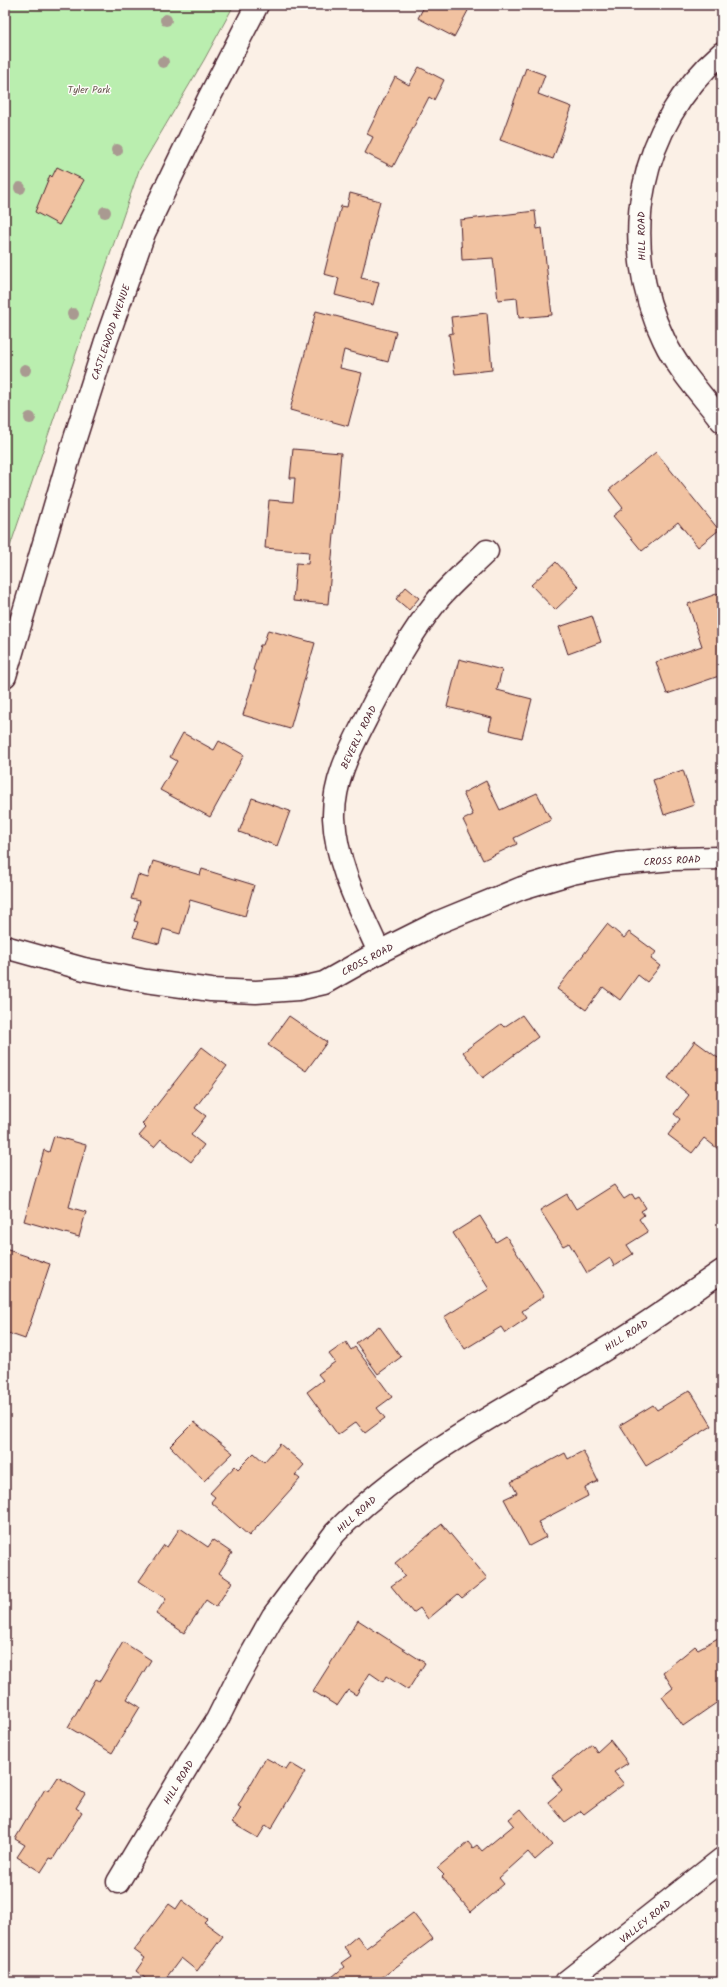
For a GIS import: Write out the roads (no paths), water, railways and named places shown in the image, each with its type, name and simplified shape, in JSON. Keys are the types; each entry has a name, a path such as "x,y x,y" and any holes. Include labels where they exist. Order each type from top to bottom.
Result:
{"street":[{"name":"CASTLEWOOD AVENUE","path":"5,676 73,444 105,344 144,233 210,96 257,5"},
{"name":"HILL ROAD","path":"722,53 705,67 684,94 662,129 644,179 640,211 639,245 641,269 650,308 664,340 682,370 722,421"},
{"name":"BEVERLY ROAD","path":"379,952 348,880 340,855 334,818 337,784 345,759 404,646 437,601 487,551"},
{"name":"CROSS ROAD","path":"5,947 84,969 146,981 212,990 256,992 298,989 324,983 379,952 439,922 522,888 572,873 618,864 722,858"},
{"name":"HILL ROAD","path":"118,1882 191,1760 217,1720 236,1682 273,1616 335,1533 403,1474 464,1433 617,1342 722,1271"},
{"name":"VALLEY ROAD","path":"566,1982 722,1859"}],"park label":[{"name":"Tyler Park","path":"89,89"}]}
